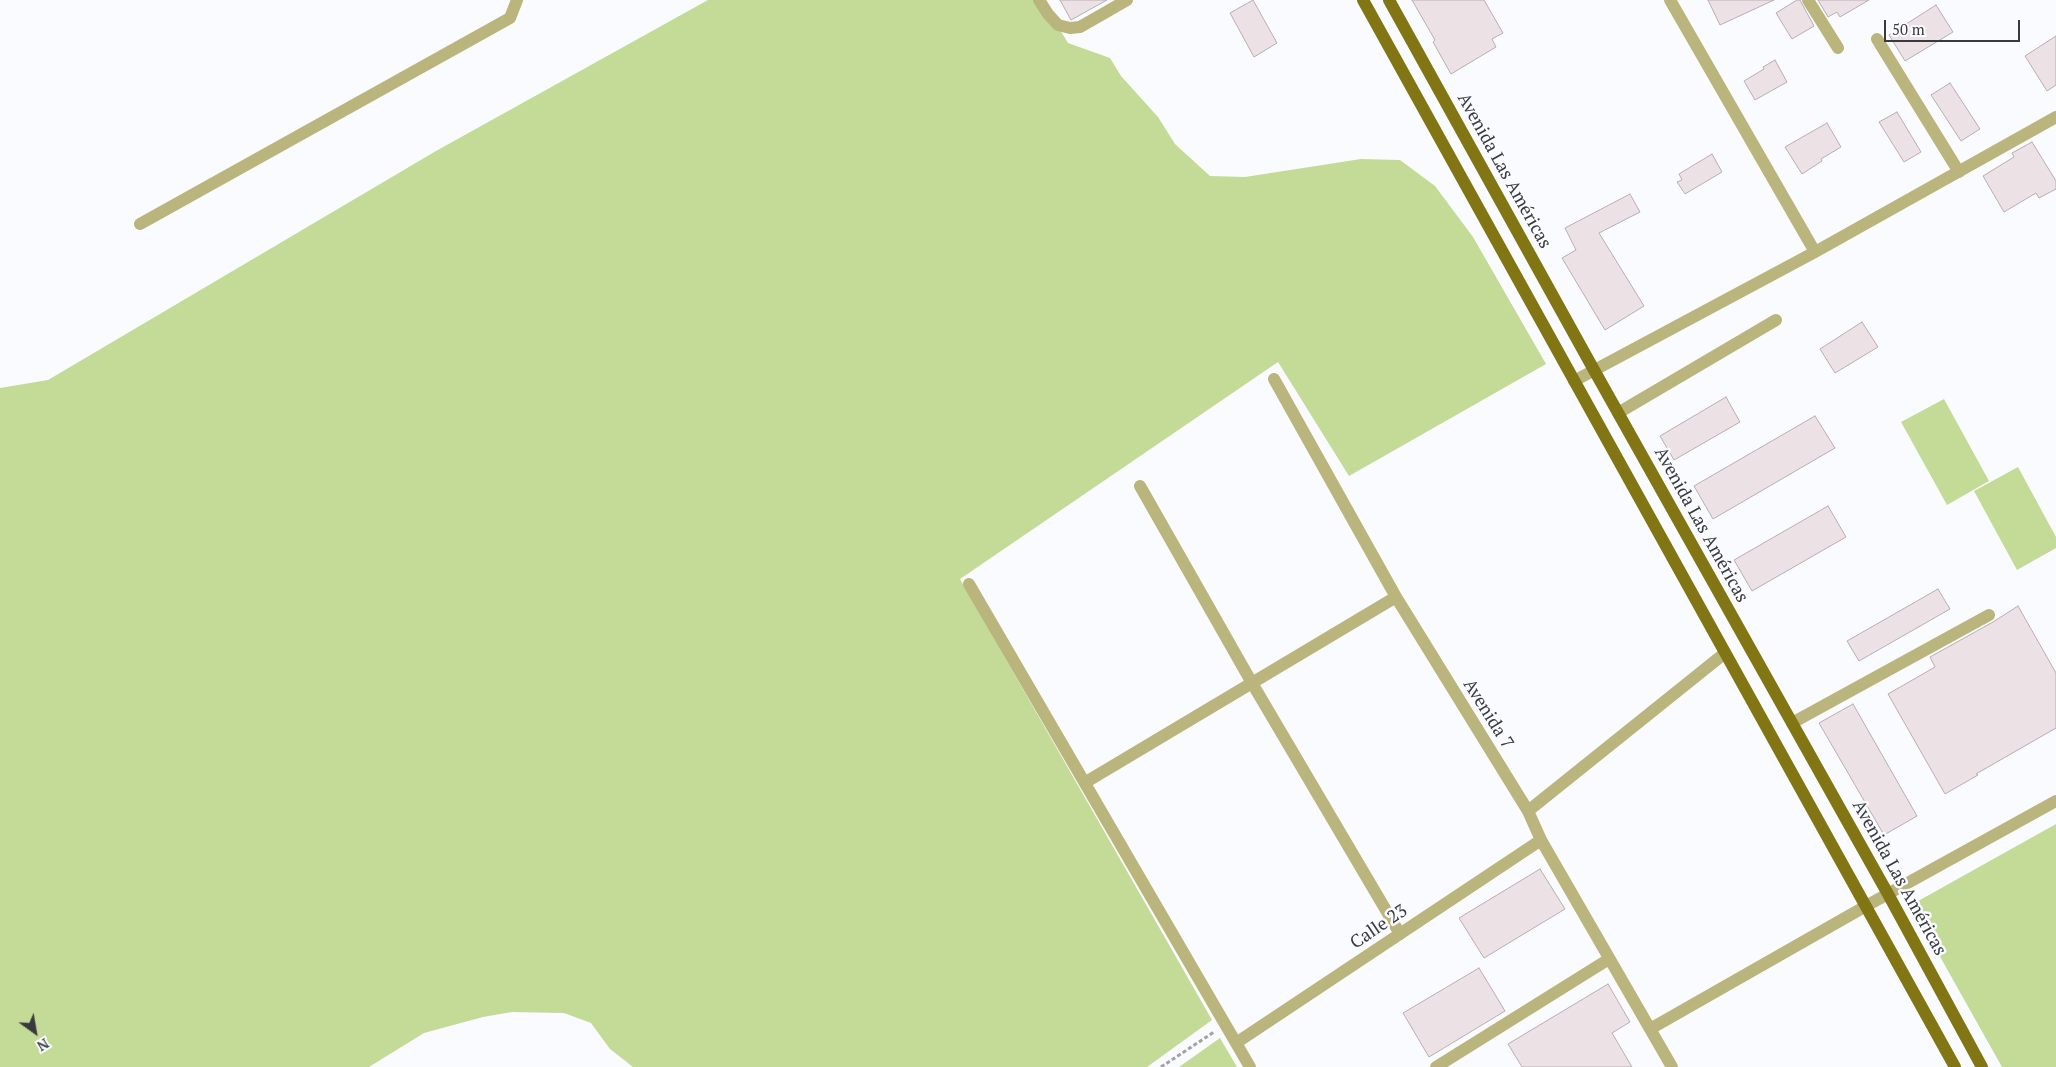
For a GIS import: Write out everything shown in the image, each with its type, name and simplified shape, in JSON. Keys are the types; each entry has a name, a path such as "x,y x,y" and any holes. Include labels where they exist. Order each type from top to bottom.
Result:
{"main road":[{"path":"1362,0 1955,1067"},
{"name":"Avenida Las Américas","path":"1389,0 1888,894 1982,1067"}],"street":[{"path":"140,224 510,18 517,0"},
{"path":"1039,0 1058,25 1070,28 1080,27 1127,0"},
{"path":"1670,0 1815,252"},
{"path":"1808,0 1838,48"},
{"path":"1877,39 1959,172"},
{"path":"1574,381 1815,252 2056,117"},
{"path":"1618,412 1776,320"},
{"name":"Avenida 7","path":"1274,380 1396,597 1528,811 1541,840 1672,1067"},
{"path":"1140,486 1252,683 1400,934"},
{"path":"970,584 1250,1067"},
{"path":"1086,782 1396,597"},
{"path":"1792,724 1989,615"},
{"path":"1528,811 1725,653"},
{"path":"1650,1029 2056,801"},
{"name":"Calle 23","path":"1236,1043 1541,840"},
{"path":"1436,1067 1609,959"}],"path":[{"path":"1160,1067 1225,1024"}],"green space":[{"path":"708,0 1042,0 1068,43 1110,58 1121,76 1158,117 1175,144 1210,176 1245,177 1361,159 1400,160 1435,186 1473,237 1546,364 1349,476 1278,362 960,579 1212,1020 1147,1067 633,1067 610,1049 591,1023 564,1013 512,1012 483,1017 424,1033 369,1067 0,1067 0,388 48,380 436,151"},
{"path":"1944,399 1989,481 1947,505 1901,422"},
{"path":"2018,467 2056,537 2056,548 2017,570 1974,491"},
{"path":"2056,824 2056,1067 2002,1067 1911,905"},
{"path":"1220,1038 1237,1067 1179,1067"}],"building":[{"path":"1060,0 1107,0 1071,20"},
{"path":"1253,0 1277,43 1254,57 1230,13"},
{"path":"1412,0 1484,0 1503,33 1492,39 1496,47 1451,74 1433,42 1435,40"},
{"path":"1708,0 1774,0 1720,25"},
{"path":"1800,0 1814,26 1792,39 1776,13"},
{"path":"1818,0 1869,0 1840,17 1837,12 1828,17"},
{"path":"1936,5 1953,32 1905,61 1889,35"},
{"path":"2056,36 2056,85 2047,91 2025,56"},
{"path":"1775,60 1787,82 1755,100 1744,81"},
{"path":"1950,83 1980,129 1961,141 1931,95"},
{"path":"1897,112 1921,152 1904,162 1879,122"},
{"path":"1827,123 1841,147 1821,159 1822,161 1802,174 1785,147"},
{"path":"2032,142 2056,181 2056,189 2039,198 2036,193 2004,212 1983,176 2014,157 2012,153"},
{"path":"1712,154 1722,172 1685,194 1677,182 1682,180 1679,174"},
{"path":"1630,194 1640,212 1599,233 1644,306 1605,330 1562,258 1576,250 1565,228"},
{"path":"1862,322 1878,347 1835,373 1820,349"},
{"path":"1726,397 1740,422 1674,460 1660,436"},
{"path":"1815,416 1835,448 1713,519 1694,486"},
{"path":"1828,506 1846,537 1752,591 1734,560"},
{"path":"1938,589 1950,609 1859,661 1847,641"},
{"path":"2018,606 2056,673 2056,728 1945,794 1888,694 1935,667 1930,657"},
{"path":"1853,704 1917,816 1884,835 1819,723"},
{"path":"1540,869 1565,909 1484,958 1459,918"},
{"path":"1479,968 1505,1011 1429,1057 1403,1013"},
{"path":"1608,984 1630,1022 1612,1033 1632,1067 1522,1067 1508,1044"}]}
